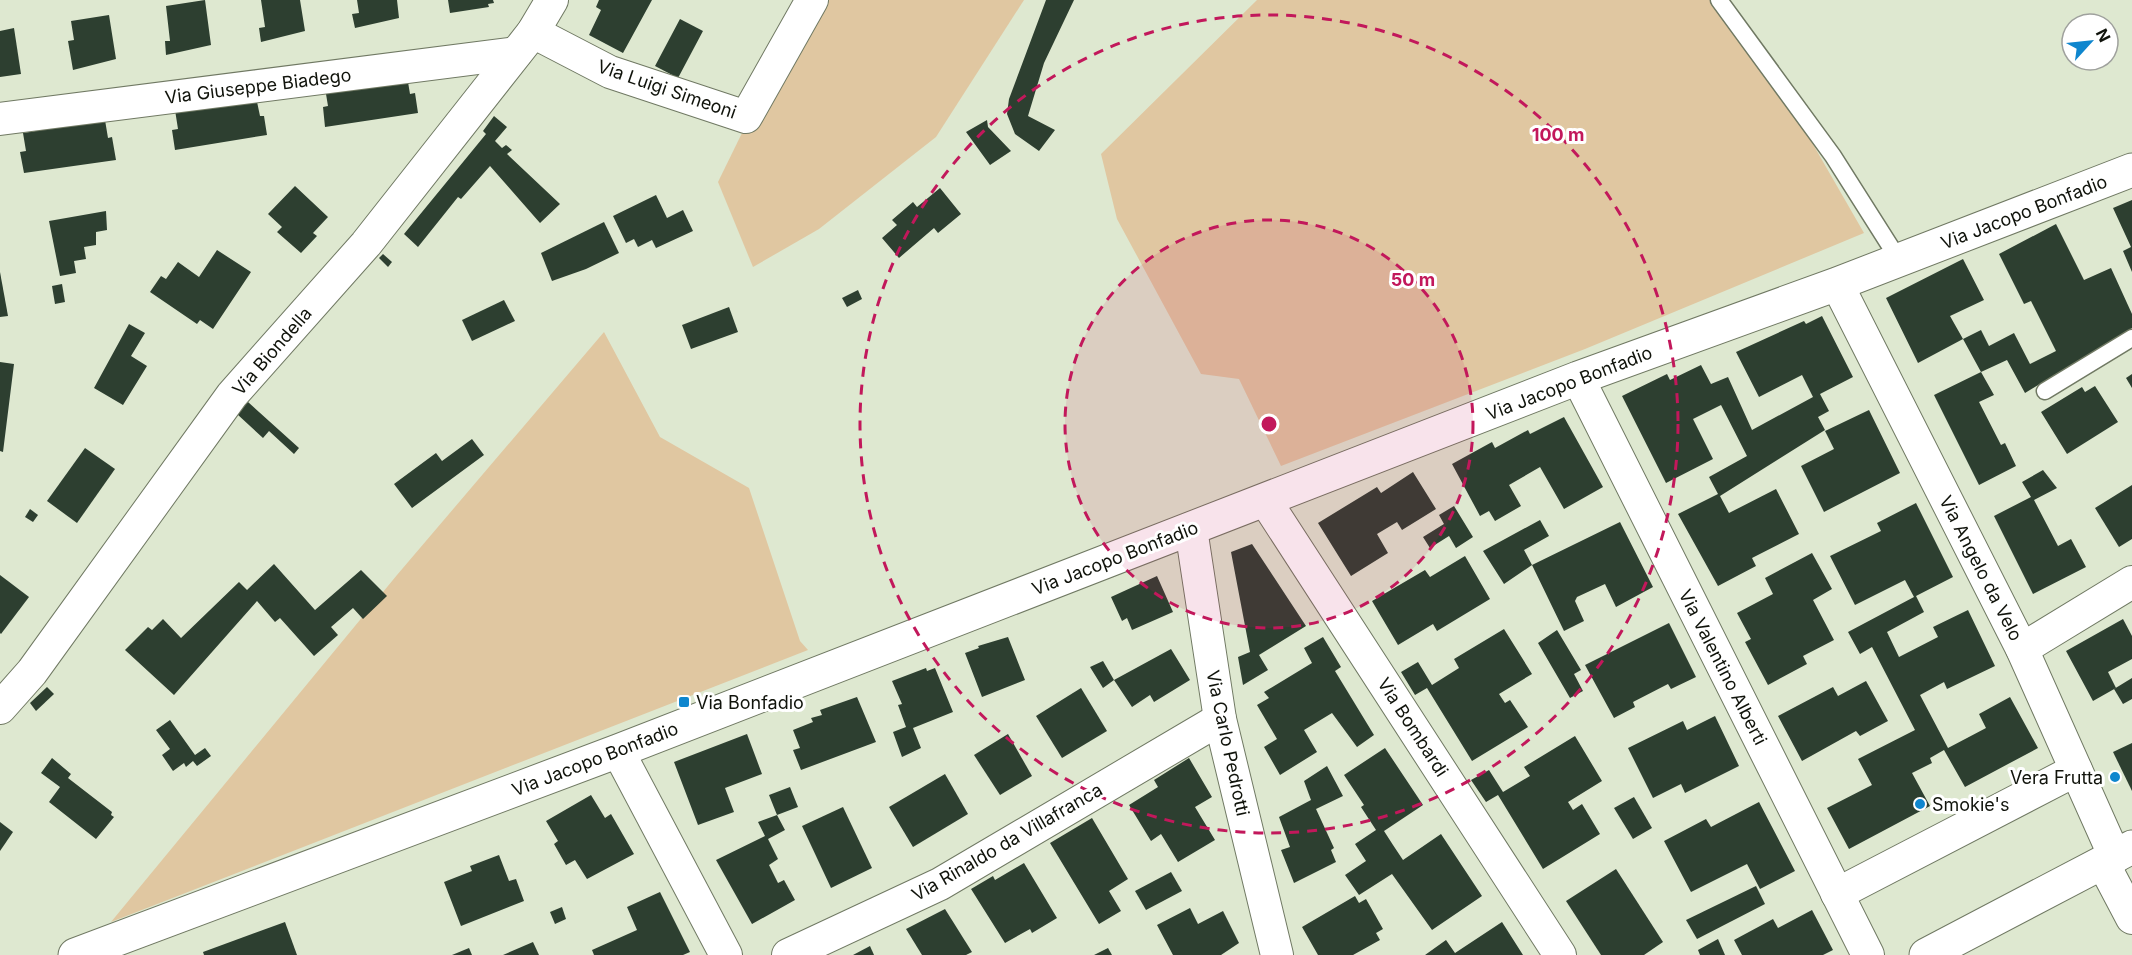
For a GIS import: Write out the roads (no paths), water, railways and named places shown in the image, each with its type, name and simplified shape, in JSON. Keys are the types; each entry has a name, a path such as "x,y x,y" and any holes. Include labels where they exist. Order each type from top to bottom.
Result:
{"street":[{"name":"Via Biondella","path":"0,708 32,672 232,395 366,244 524,43 552,0"},
{"name":"Via Luigi Simeoni","path":"524,43 746,117 812,0"},
{"name":"Via Giuseppe Biadego","path":"0,119 524,43"},
{"name":"Via Jacopo Bonfadio","path":"94,952 1578,378 1836,284 2132,170"},
{"name":"Via Angelo da Velo","path":"1836,284 2022,649 2117,856 2132,918"},
{"name":"Via Valentino Alberti","path":"1578,378 1868,955"},
{"name":"Via Bombardi","path":"1265,500 1560,955"},
{"name":"Via Carlo Pedrotti","path":"1191,529 1220,719 1277,955"},
{"path":"2022,649 2132,582"},
{"name":"Via Rinaldo da Villafranca","path":"788,955 940,884 1220,719"},
{"path":"618,751 726,955"},
{"path":"1837,894 2076,770"},
{"path":"1926,955 2117,856"}],"lane":[{"path":"1719,0 1833,156 1899,260"},
{"path":"2045,391 2132,338"}],"place":[{"name":"Via Bonfadio","path":"684,702"},
{"name":"Vera Frutta","path":"2115,777"},
{"name":"Smokie's","path":"1920,804"}]}
